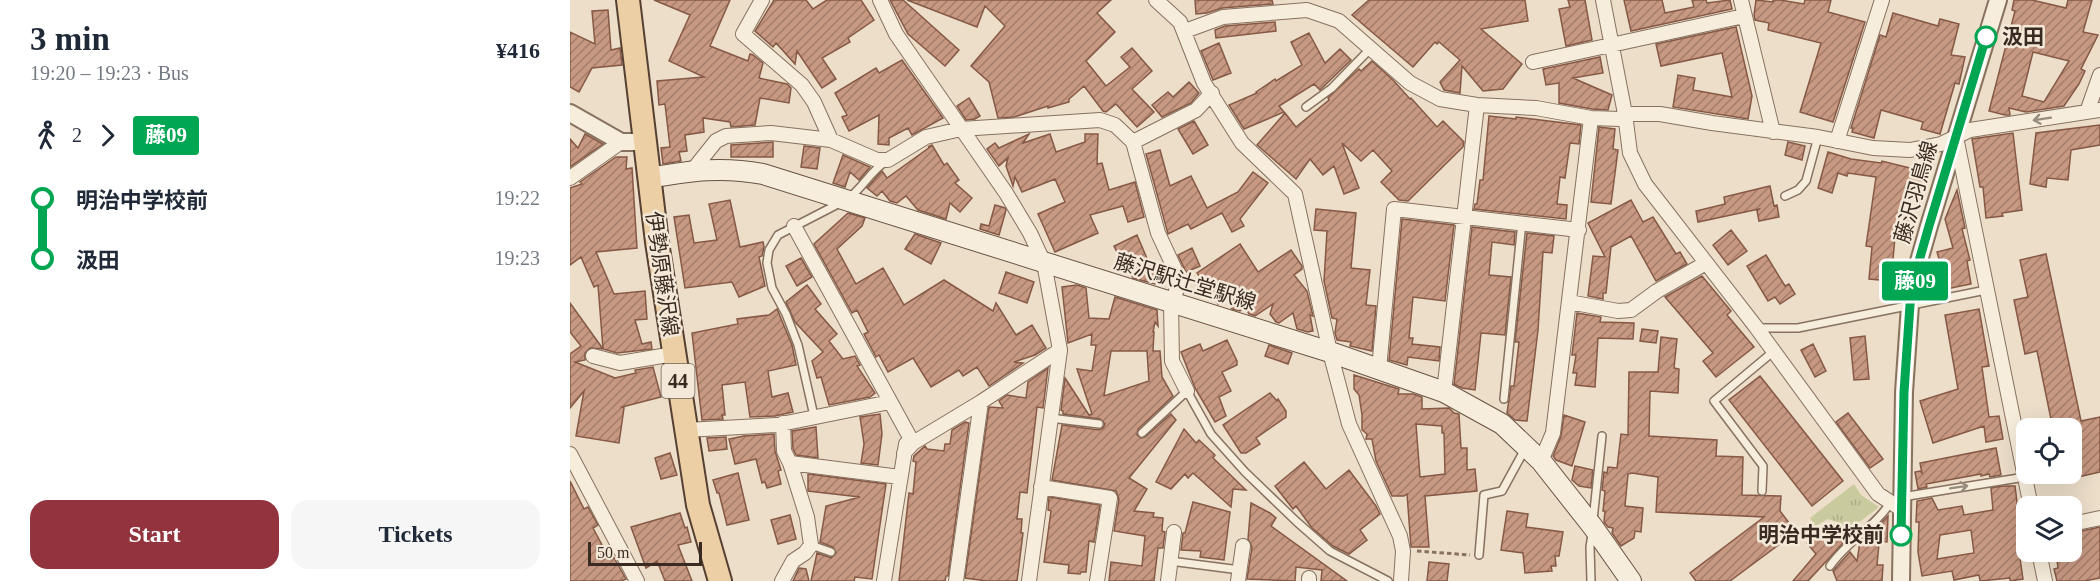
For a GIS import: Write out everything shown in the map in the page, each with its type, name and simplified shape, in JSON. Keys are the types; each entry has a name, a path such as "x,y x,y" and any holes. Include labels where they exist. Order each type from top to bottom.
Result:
{"main road":[{"name":"伊勢原藤沢線","path":"628,0 649,178 686,430 698,505 720,581"},
{"name":"藤沢駅辻堂駅線","path":"649,178 723,169 750,172 847,200 1330,352 1444,392 1502,424 1541,461 1593,527 1631,581"}],"street":[{"path":"762,0 743,34 802,85 814,102 831,140"},
{"path":"880,0 896,34 1006,193 1030,233 1044,263 1060,350 1029,581"},
{"path":"1156,0 1180,22 1204,83 1242,143 1295,194 1330,352 1349,424 1400,536 1403,551 1401,581"},
{"path":"1603,0 1625,114 1630,153 1645,184 1756,327 1878,494 1898,502"},
{"path":"1740,0 1773,132"},
{"path":"1837,141 1882,0"},
{"name":"藤沢羽鳥線","path":"1901,581 1898,502 1910,305 1917,268 1998,0"},
{"path":"1185,31 1224,17 1307,10 1339,21 1410,83 1440,99 1477,105 1536,108 1591,118 1620,119 1625,114 1660,114 1873,148 1910,150 1941,144 1970,130 2094,111 2100,75"},
{"path":"1533,62 1744,16"},
{"path":"1132,142 1196,110 1212,93"},
{"path":"1444,392 1477,105"},
{"path":"570,113 621,142 645,142"},
{"path":"1541,461 1553,433 1591,118"},
{"path":"692,171 716,141 726,136 771,134 831,140 877,160 888,160 926,137 961,129 1100,120 1115,125 1132,142 1158,233 1178,276 1178,287 1171,303 1172,361 1187,391"},
{"path":"1956,137 2016,434"},
{"path":"570,178 621,142"},
{"path":"1379,369 1394,208 1579,230"},
{"path":"794,226 890,402 908,443 900,477 884,581"},
{"path":"1569,302 1618,311 1631,310 1657,291 1706,263"},
{"path":"908,443 981,402 1060,350"},
{"path":"593,356 620,363 674,354"},
{"path":"686,430 783,423 890,402"},
{"path":"956,581 981,402"},
{"path":"782,581 793,561 811,545 807,517 790,462 784,451 783,423"},
{"path":"570,454 574,469 637,581"},
{"path":"790,462 900,477"},
{"path":"1041,488 1110,498 1097,581"},
{"path":"2082,522 2100,518"},
{"path":"1168,581 1174,532"},
{"path":"1239,575 1243,546"},
{"path":"2041,562 2045,581"}],"lane":[{"path":"1306,106 1332,88 1371,48"},
{"path":"1785,196 1798,190 1806,181 1818,138"},
{"path":"814,416 798,345 768,274 767,262 773,241 778,235 794,226 847,200 859,190 880,165 888,160"},
{"path":"1504,399 1522,222"},
{"path":"1756,327 1798,328 1986,290"},
{"path":"1762,491 1763,466 1714,400 1774,351"},
{"path":"1142,433 1187,391 1211,434 1245,472 1297,522 1330,550 1388,581"},
{"path":"1050,418 1099,424"},
{"path":"1590,581 1590,547 1602,436"},
{"path":"1479,555 1484,495 1502,491 1526,447"},
{"path":"1830,566 1839,552 1898,502 2016,479"},
{"path":"811,545 831,552"},
{"path":"1170,561 1239,575"}],"path":[{"path":"1430,552 1479,555"}],"green space":[{"path":"1854,484 1861,495 1879,507 1845,533 1837,522 1828,519 1815,526 1810,518"}],"building":[{"path":"654,0 730,0 710,46 748,61 750,54 753,55 763,63 759,78 787,84 791,88 789,103 760,98 755,125 731,127 730,122 703,118 704,132 685,135 687,151 679,152 681,161 663,164 661,148 670,147 665,104 659,105 657,81 704,77 669,61 690,15"},
{"path":"774,0 806,0 813,9 827,0 861,0 874,20 848,38 850,42 822,58 836,79 822,88 797,51 795,64 776,43 773,47 755,31"},
{"path":"890,0 903,0 959,50 945,66 908,34"},
{"path":"907,0 1111,0 1097,13 1115,32 1086,61 1106,86 1130,67 1121,57 1132,48 1152,71 1132,89 1154,112 1137,127 1116,104 1106,112 1103,111 1084,86 1069,99 1069,102 1014,117 998,118 989,82 971,66 1005,26 985,6 977,27"},
{"path":"1195,0 1272,0 1273,4 1222,8 1196,14"},
{"path":"1369,0 1525,0 1528,21 1481,29 1522,64 1503,89 1483,91 1462,66 1460,93 1444,90 1440,82 1460,60 1439,42 1437,44 1435,42 1413,67 1352,15"},
{"path":"1568,0 1585,0 1592,40 1566,46 1559,9 1570,7"},
{"path":"1624,0 1662,0 1665,13 1694,7 1692,0 1706,0 1707,3 1730,0 1732,9 1631,31"},
{"path":"1756,0 1773,2 1773,0 1780,0 1804,4 1805,0 1831,0 1828,12 1865,22 1833,122 1800,112 1821,43 1768,30 1769,23 1755,20"},
{"path":"2014,0 2032,0 2066,8 2068,0 2092,0 2083,32 2098,35 2081,69 2085,71 2079,84 2064,106 2026,112 2009,108 2010,115 1989,111 2015,11 2012,10","holes":["2033,52 2069,61 2044,102 2022,96"]},
{"path":"608,10 611,50 620,48 622,65 592,68 579,92 570,87 570,32 595,44 592,11"},
{"path":"1893,13 1938,26 1940,19 1959,24 1951,55 1965,57 1959,84 1955,83 1940,134 1921,129 1923,122 1881,110 1874,138 1852,132 1853,128 1851,128 1880,35 1886,37"},
{"path":"1275,22 1276,31 1216,38 1215,30 1225,26"},
{"path":"1736,27 1752,96 1748,119 1673,107 1678,75 1695,78 1693,90 1732,97 1722,53 1661,66 1656,44"},
{"path":"1309,33 1325,63 1340,49 1351,60 1320,90 1314,84 1279,106 1284,112 1244,129 1229,105 1257,93 1275,79 1276,81 1302,65 1291,42"},
{"path":"1219,43 1231,73 1213,80 1201,51"},
{"path":"1600,57 1603,73 1573,78 1612,95 1608,110 1559,103 1559,83 1546,85 1543,69"},
{"path":"902,60 943,118 912,135 908,128 889,138 889,145 878,144 879,115 849,131 842,117 847,115 835,93 876,68 879,73"},
{"path":"1372,61 1411,98 1437,127 1443,121 1464,142 1463,147 1408,201 1399,200 1381,182 1392,171 1373,150 1361,161 1342,143 1359,188 1344,194 1334,166 1323,175 1310,159 1296,179 1257,145 1285,113 1296,127 1329,100 1328,98 1359,69 1361,71"},
{"path":"1189,82 1199,93 1191,103 1162,117 1152,105 1168,92 1173,97"},
{"path":"969,98 980,116 966,120 957,106"},
{"path":"1489,116 1581,125 1579,144 1570,143 1565,178 1560,177 1557,204 1567,205 1566,219 1474,209 1477,204 1480,180 1483,180"},
{"path":"1194,121 1208,145 1193,154 1178,129"},
{"path":"2100,125 2100,145 2071,150 2068,180 2047,178 2046,187 2030,184 2036,133"},
{"path":"1599,127 1615,129 1613,149 1618,150 1611,204 1591,202"},
{"path":"2013,133 2022,210 1986,218 1983,187 1980,187 1972,139"},
{"path":"585,134 603,144 570,167 570,139 578,148"},
{"path":"1029,134 1023,143 1050,134 1056,152 1085,142 1085,134 1098,134 1097,164 1102,163 1109,190 1135,182 1144,217 1128,222 1123,206 1090,215 1098,233 1055,252 1038,214 1065,202 1055,179 1022,192 1015,177 1013,186 1006,166 1008,158 999,166 987,149 995,143 999,148"},
{"path":"773,142 773,157 731,157 731,145"},
{"path":"1788,142 1805,146 1802,160 1785,155"},
{"path":"932,145 944,165 947,163 959,180 955,183 972,198 960,212 950,203 946,219 918,210 906,196 897,203 890,201 882,191 877,196 867,188 882,171 887,178"},
{"path":"804,146 820,148 817,169 801,167"},
{"path":"1160,150 1170,186 1191,176 1207,208 1238,192 1253,172 1268,183 1240,219 1244,226 1232,232 1222,213 1191,229 1188,224 1168,234 1146,154"},
{"path":"1828,152 1851,159 1881,163 1882,161 1914,169 1915,163 1928,166 1925,188 1906,184 1900,212 1912,214 1907,240 1895,237 1891,281 1869,279 1872,247 1866,246 1876,177 1848,173 1847,176 1838,173 1832,193 1818,188"},
{"path":"843,155 870,167 859,180 850,172 845,187 833,183"},
{"path":"616,157 627,157 626,169 632,168 637,248 596,252 614,294 645,291 647,319 635,320 642,344 651,342 652,349 617,353 603,349 598,285 594,287 581,257 570,265 570,188 582,184 580,182"},
{"path":"1770,186 1779,217 1759,221 1757,211 1759,209 1698,222 1696,211 1725,204 1724,197"},
{"path":"1957,190 1965,228 1962,229 1970,260 1967,261 1971,284 1936,291 1934,277 1944,275 1937,252 1953,248 1945,219"},
{"path":"730,200 740,247 763,242 762,256 759,257 765,286 739,297 732,282 685,288 674,217 689,215 694,243 717,240 709,204"},
{"path":"1631,200 1643,222 1653,217 1676,254 1680,252 1687,264 1656,281 1631,236 1611,247 1606,293 1603,293 1603,299 1588,296 1593,256 1605,257 1588,223"},
{"path":"995,205 1006,210 999,235 980,229 981,224 989,226"},
{"path":"1316,209 1356,213 1351,268 1370,270 1366,305 1376,306 1372,351 1350,346 1351,342 1337,340 1335,333 1337,319 1332,318 1324,281 1327,231 1314,230"},
{"path":"848,213 865,218 862,226 837,249 856,284 883,268 904,305 944,280 993,311 996,303 1016,335 1032,325 1046,348 1035,355 1014,362 1023,363 989,386 977,367 963,376 959,370 931,387 913,358 888,372 879,355 876,357 864,334 868,332 857,310 852,313 814,244"},
{"path":"1402,219 1454,225 1445,301 1413,297 1409,338 1413,338 1412,344 1440,347 1439,361 1408,357 1407,365 1389,360"},
{"path":"1472,227 1515,232 1514,245 1492,242 1489,275 1511,277 1505,335 1481,333 1475,390 1454,384"},
{"path":"1731,230 1747,251 1728,265 1713,245"},
{"path":"1527,233 1554,236 1552,253 1543,252 1538,330 1527,421 1515,420 1507,413 1511,386 1514,386 1519,342 1515,342"},
{"path":"915,234 941,243 931,264 905,249"},
{"path":"1137,235 1157,282 1155,284 1133,278 1124,258 1121,260 1114,246"},
{"path":"1240,244 1258,272 1291,250 1302,266 1302,269 1294,275 1307,291 1313,316 1310,315 1313,331 1297,329 1293,313 1279,323 1276,322 1270,314 1273,304 1255,316 1249,314 1245,307 1240,311 1232,309 1226,299 1218,304 1197,273"},
{"path":"1192,248 1200,266 1186,272 1178,255"},
{"path":"2046,254 2080,418 2051,418 2037,351 2025,354 2014,300 2028,297 2020,260"},
{"path":"1766,255 1785,286 1789,284 1795,294 1780,304 1775,297 1768,301 1747,266"},
{"path":"801,258 812,277 797,286 786,266"},
{"path":"1006,272 1034,282 1027,303 999,293"},
{"path":"1702,276 1731,311 1727,315 1754,347 1716,377 1703,361 1713,353 1665,297"},
{"path":"807,285 821,304 815,309 837,334 829,341 843,359 855,356 860,365 857,366 875,393 870,397 829,405 821,377 817,378 812,361 823,352 795,322 786,302"},
{"path":"1077,285 1086,288 1089,318 1109,319 1115,297 1157,310 1158,326 1155,322 1153,351 1160,351 1162,377 1173,396 1138,429 1137,435 1141,438 1145,437 1171,414 1176,420 1129,478 1147,489 1134,511 1154,513 1153,517 1163,518 1162,531 1165,532 1163,548 1158,548 1154,581 1109,581 1111,562 1142,566 1145,536 1114,531 1119,499 1116,491 1052,480 1062,425 1099,430 1105,424 1100,419 1063,414 1061,410 1065,378 1089,415 1092,414 1077,369 1092,371 1096,345 1091,345 1092,334 1068,343 1062,287","holes":["1111,351 1147,351 1149,381 1104,396"]},
{"path":"570,303 603,349 590,348 585,353 585,360 575,362 615,378 636,373 635,370 653,367 661,397 622,407 624,408 619,443 576,436 584,391 570,408 570,354 581,346 570,332"},
{"path":"777,309 792,345 796,365 768,371 772,397 788,393 793,412 775,416 750,417 745,382 722,385 725,415 722,415 723,419 702,420 692,333 738,324 737,319 769,315"},
{"path":"1979,309 1989,366 1982,367 1989,417 1999,416 2003,439 1986,442 1984,426 1933,443 1920,401 1958,389 1945,315"},
{"path":"1577,313 1601,317 1600,322 1634,323 1633,339 1598,338 1595,387 1575,385 1577,373 1573,373 1576,355 1572,355"},
{"path":"1642,329 1658,331 1656,343 1640,341"},
{"path":"1865,336 1869,379 1854,380 1850,338"},
{"path":"1661,337 1677,339 1674,368 1679,369 1678,393 1650,391 1649,436 1717,440 1716,456 1743,457 1742,495 1781,496 1780,511 1796,532 1730,581 1696,581 1690,573 1764,517 1656,512 1658,477 1632,473 1628,474 1625,506 1643,508 1641,532 1635,531 1634,538 1621,546 1612,533 1613,528 1608,527 1604,522 1605,491 1602,490 1604,472 1607,473 1608,467 1617,468 1621,434 1628,435 1629,372 1658,372"},
{"path":"1227,340 1237,365 1222,372 1231,391 1219,397 1226,416 1215,422 1195,388 1181,352 1200,344 1203,351"},
{"path":"1813,344 1826,371 1815,377 1801,350"},
{"path":"1269,345 1292,353 1288,364 1265,356"},
{"path":"1048,368 1043,408 1037,407 1027,493 1020,492 1017,519 1022,519 1021,533 1023,533 1017,581 965,578 989,407 1003,408 999,401 1007,395 1026,398 1028,382"},
{"path":"1354,375 1399,389 1398,394 1413,394 1422,397 1422,409 1449,408 1459,414 1461,448 1467,448 1467,470 1475,469 1477,491 1425,496 1429,547 1411,547 1407,494 1392,496 1376,461 1372,439 1366,439 1367,434 1362,430 1359,395 1354,389","holes":["1416,424 1442,426 1445,474 1420,477"]},
{"path":"1760,376 1843,481 1812,506 1729,400"},
{"path":"1270,393 1277,401 1278,399 1286,411 1286,417 1256,438 1260,444 1246,453 1241,453 1223,425"},
{"path":"1848,413 1883,459 1870,468 1836,422"},
{"path":"880,414 882,434 878,465 861,463 864,444 860,417"},
{"path":"1564,415 1585,422 1572,466 1556,460 1553,456 1561,436"},
{"path":"2100,417 2100,472 2082,476 2082,421"},
{"path":"965,422 969,423 948,576 945,581 899,581 909,493 913,494 916,462 913,461 914,456 925,446 927,449 944,451 945,444 950,444 952,430"},
{"path":"816,427 818,458 796,455 793,449 792,431"},
{"path":"1184,429 1196,443 1199,440 1215,455 1213,458 1246,490 1233,489 1231,507 1193,473 1188,478 1185,474 1171,489 1156,482"},
{"path":"774,434 775,451 781,470 778,471 781,484 767,488 765,482 762,483 756,459 735,464 729,439"},
{"path":"726,437 727,449 709,451 707,438"},
{"path":"1996,448 2001,475 1990,477 1989,474 1981,476 1981,474 1926,484 1927,487 1918,489 1915,472 1922,473 1920,463"},
{"path":"670,453 677,475 661,479 655,458"},
{"path":"1304,462 1326,489 1349,470 1380,514 1360,530 1367,540 1349,554 1333,546 1312,528 1296,506 1293,509 1275,486"},
{"path":"1575,466 1593,470 1591,488 1579,486 1572,480"},
{"path":"738,473 749,520 727,525 719,493 717,493 713,480"},
{"path":"808,474 886,484 872,579 855,577 854,581 811,581 817,553 831,558 836,553 833,547 820,542 826,506 860,497 808,491"},
{"path":"570,481 584,509 588,507 598,525 593,528 609,558 613,556 626,579 621,581 570,581"},
{"path":"2015,486 2016,562 2021,562 2023,579 1980,581 1979,575 1954,580 1952,571 1922,576 1918,552 1919,522 1916,522 1917,501 1932,498 1938,510 1962,506 1964,515 1993,510 1991,488","holes":["1971,530 1974,553 1937,559 1940,535"]},
{"path":"1049,497 1100,505 1094,542 1089,541 1086,572 1068,573 1069,565 1044,562 1051,511 1048,510"},
{"path":"1193,502 1230,512 1224,560 1200,557 1201,551 1181,550 1183,533 1185,533"},
{"path":"1251,503 1276,518 1271,526 1347,581 1321,581 1322,570 1296,567 1295,581 1247,579 1252,547 1248,539"},
{"path":"1507,511 1528,514 1526,527 1563,532 1559,556 1555,556 1556,566 1551,566 1552,571 1525,573 1523,553 1501,550"},
{"path":"680,513 691,542 678,545 692,581 665,581 657,561 646,568 631,527"},
{"path":"790,515 796,539 778,544 771,520"},
{"path":"1888,516 1887,542 1864,539 1873,531"},
{"path":"2100,527 2100,578 2084,581 2057,581 2054,569 2058,568 2057,562 2082,562 2082,531"},
{"path":"1820,532 1823,535 1827,532 1831,536 1834,533 1843,543 1808,581 1793,581 1816,554 1807,543"},
{"path":"1860,542 1879,544 1877,565 1883,565 1882,581 1837,581 1833,571 1850,552 1857,561"},
{"path":"1429,562 1449,564 1447,581 1427,581"},
{"path":"799,568 806,569 809,581 793,581"}],"bus line":[{"name":"藤09","path":"1901,535 1902,441 1910,305 1917,268 1986,37"}],"place":[{"name":"汲田","path":"1986,37"},
{"name":"明治中学校前","path":"1901,535"}]}
